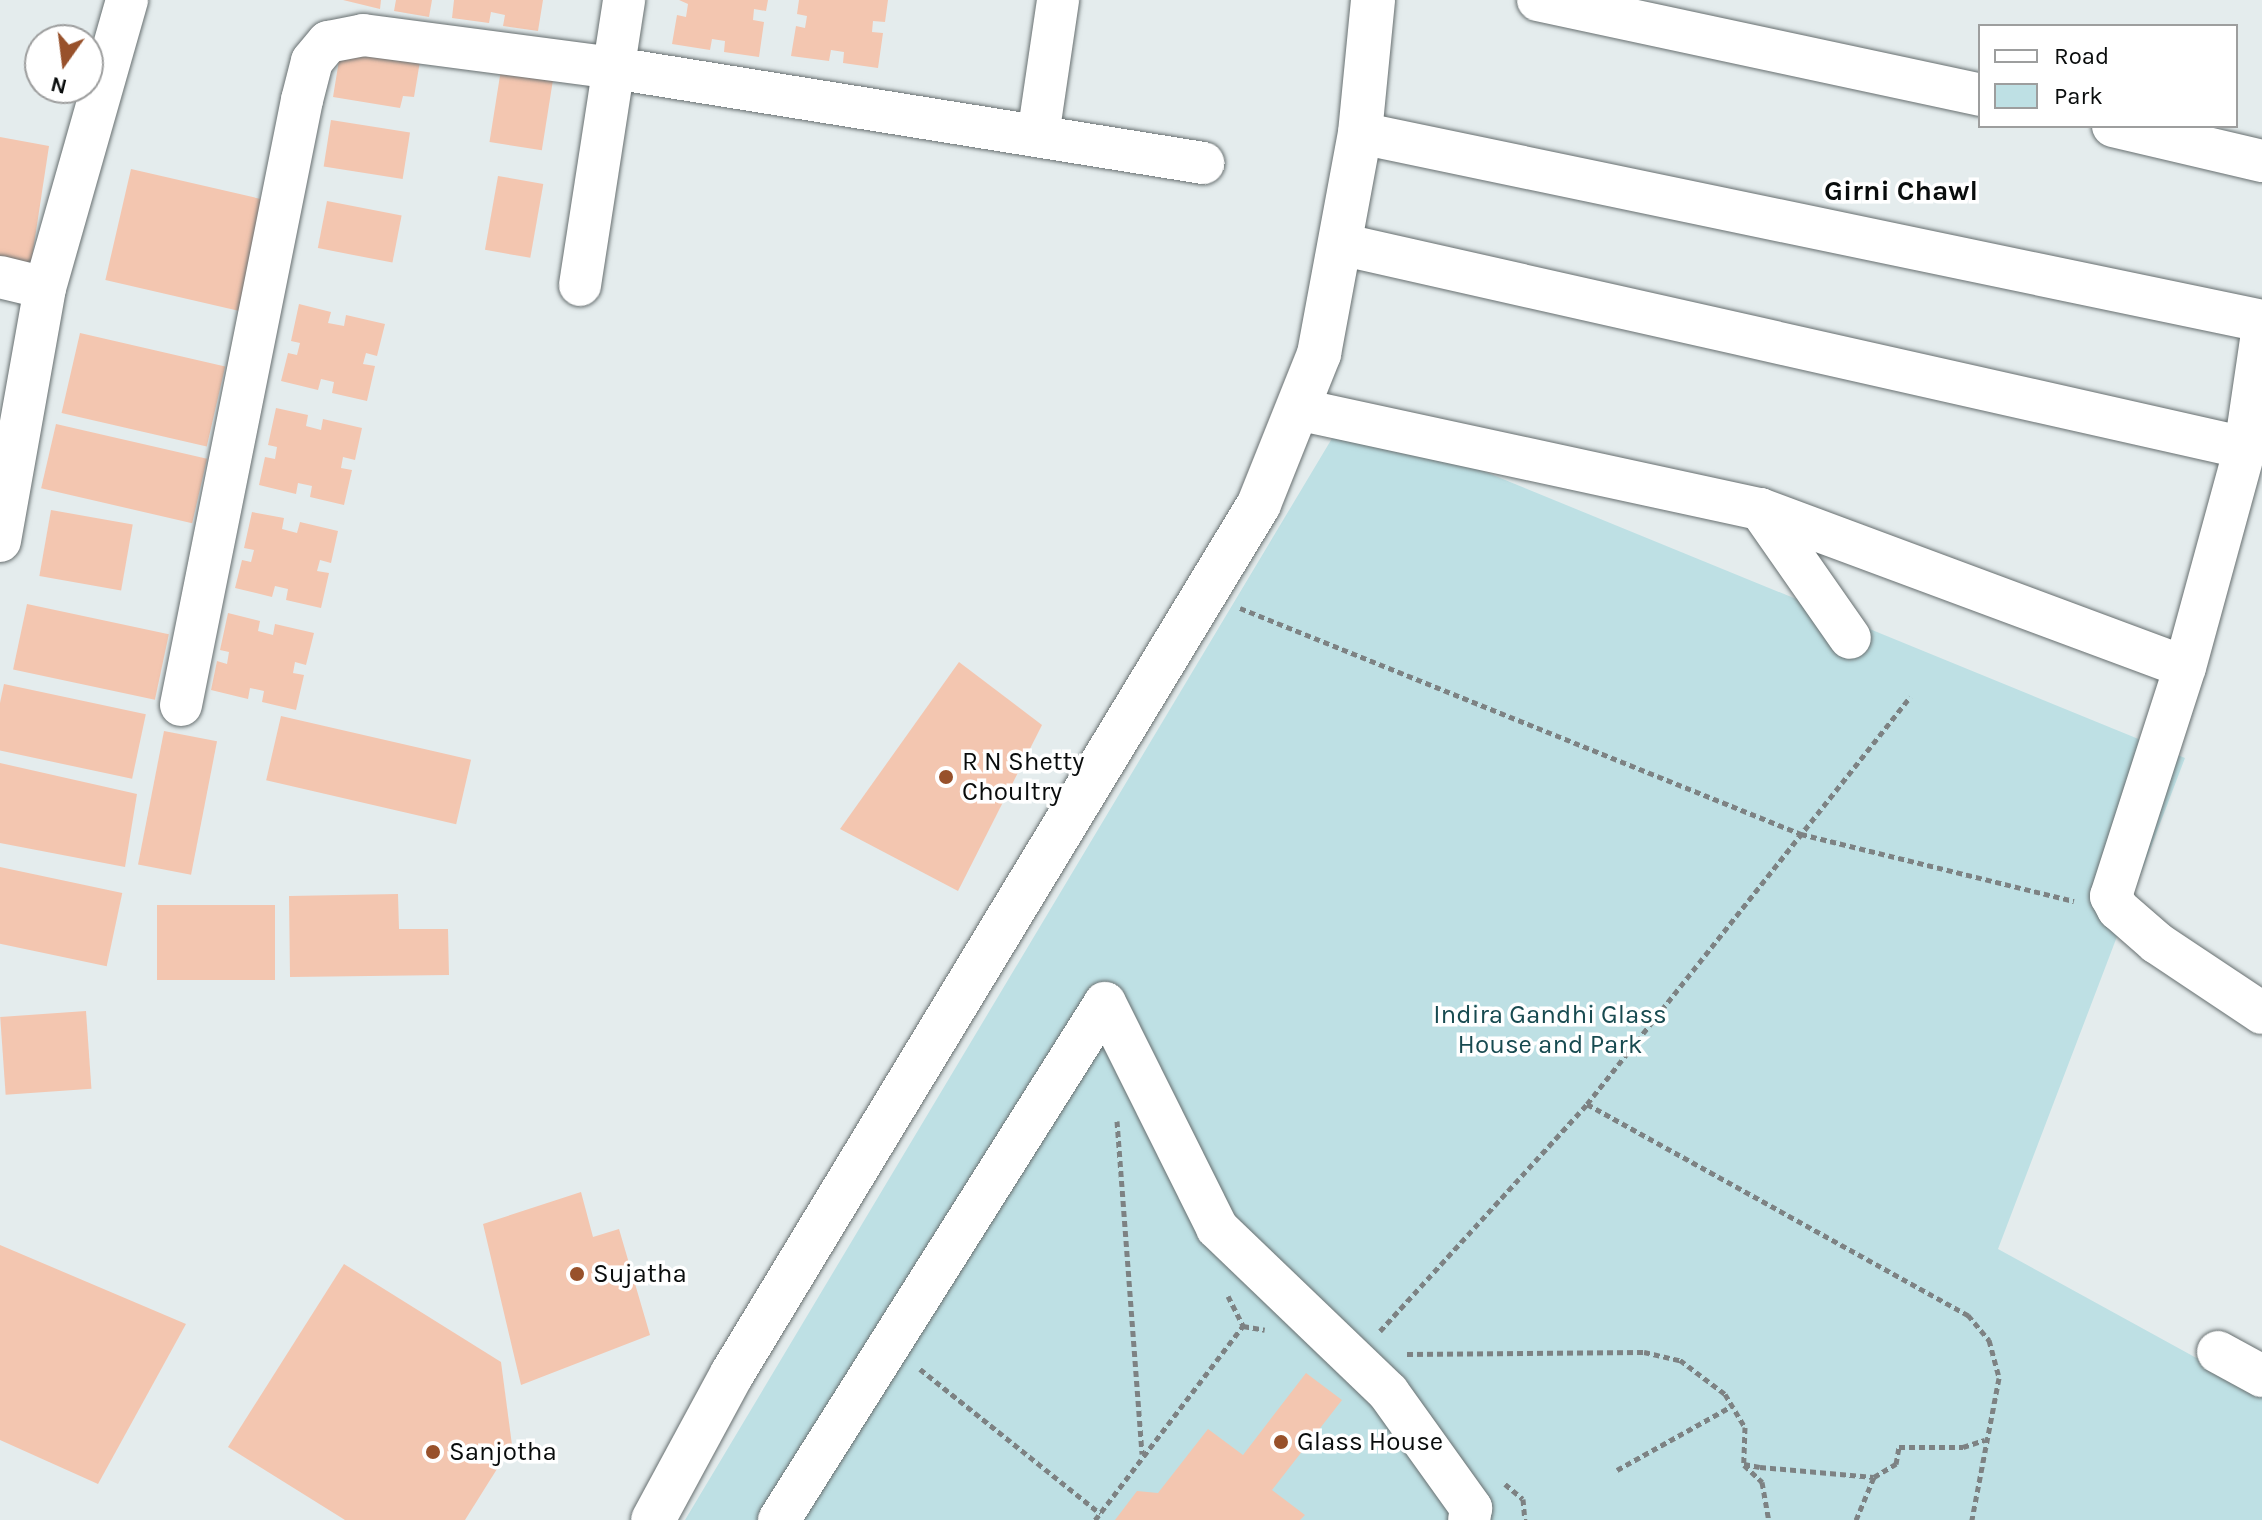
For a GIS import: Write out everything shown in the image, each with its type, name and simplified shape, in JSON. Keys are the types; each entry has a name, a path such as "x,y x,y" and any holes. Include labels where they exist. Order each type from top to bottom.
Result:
{"main road":[{"path":"653,1520 732,1374 1259,504 1319,354 1360,133 1373,0"}],"street":[{"path":"0,541 45,288 127,0"},
{"path":"580,285 624,0"},
{"path":"1038,136 1058,0"},
{"path":"1538,0 1978,95"},
{"path":"181,705 312,61 328,42 363,35 614,68 1203,163"},
{"path":"2122,128 2262,161"},
{"path":"1360,133 2262,321"},
{"path":"1340,244 2245,448"},
{"path":"0,277 45,288"},
{"path":"2262,333 2245,448 2185,667 2111,896 2118,909 2157,943 2262,1013"},
{"path":"1297,409 1760,509 2185,667"},
{"path":"1760,509 1850,638"},
{"path":"779,1520 1105,1003 1217,1228 1388,1392 1471,1508 1469,1520"},
{"path":"2218,1352 2262,1376"}],"path":[{"path":"1204,594 1801,834 2063,902 2111,896"},
{"path":"1378,1333 1587,1104 1910,697"},
{"path":"1587,1104 1968,1315 1989,1340 1999,1378 1972,1520"},
{"path":"1116,1111 1142,1454"},
{"path":"1095,1520 1142,1454 1243,1326 1222,1285"},
{"path":"1395,1354 1644,1352 1680,1360 1725,1394 1745,1427 1744,1464 1762,1482 1769,1520"},
{"path":"916,1366 1100,1513"},
{"path":"1617,1470 1732,1406"},
{"path":"1744,1464 1874,1477 1896,1464 1899,1447 1963,1447 1985,1440"},
{"path":"1856,1520 1874,1477"}],"green space":[{"name":"Indira Gandhi Glass House and Park","path":"1346,415 2185,758 1998,1249 2262,1394 2262,1520 685,1520"}],"building":[{"path":"343,0 381,0 380,9"},
{"path":"396,0 432,0 429,17 394,11"},
{"path":"454,0 543,0 538,31 503,26 505,15 491,12 489,23 452,18"},
{"path":"679,0 768,0 766,11 754,9 753,20 764,22 759,57 724,52 725,41 712,39 710,50 672,44 677,15 686,17 688,4"},
{"path":"799,0 888,0 885,22 873,21 872,32 883,33 878,68 843,63 844,52 831,50 829,61 791,56 796,26 805,28 807,16 797,14"},
{"path":"341,48 420,61 414,97 403,96 400,108 333,97"},
{"path":"502,63 554,71 542,150 489,142"},
{"path":"331,120 410,133 403,179 324,166"},
{"path":"0,137 49,146 31,264 0,257"},
{"path":"131,169 279,203 253,314 105,280"},
{"path":"498,176 543,184 530,258 485,250"},
{"path":"327,201 402,216 392,263 318,248"},
{"path":"299,304 331,312 328,323 344,326 346,315 385,324 377,356 366,353 363,364 375,366 367,401 332,393 334,382 321,379 318,390 281,381 288,353 297,355 300,343 291,341"},
{"path":"80,333 225,367 207,446 62,413"},
{"path":"276,408 308,415 306,426 321,430 323,419 362,428 355,460 343,457 341,468 352,470 344,505 310,497 312,486 298,483 296,494 259,485 265,457 275,459 277,447 268,445"},
{"path":"56,424 207,459 192,523 41,488"},
{"path":"51,510 133,524 121,590 39,576"},
{"path":"252,512 284,518 282,529 297,533 300,522 338,531 331,563 320,560 317,571 329,573 321,608 286,600 288,589 275,586 272,597 235,588 242,560 251,562 254,550 244,548"},
{"path":"27,604 169,634 155,700 13,670"},
{"path":"228,613 260,621 258,631 273,635 275,624 314,633 306,665 295,662 293,673 304,675 296,710 262,702 264,691 250,688 248,699 211,690 217,661 227,664 229,652 220,650"},
{"name":"R N Shetty Choultry","path":"959,662 1042,725 958,891 840,829"},
{"path":"4,684 146,714 132,779 0,751 0,703"},
{"path":"281,716 471,760 456,824 266,780"},
{"path":"164,731 217,741 191,875 138,865"},
{"path":"0,763 137,794 125,867 0,843"},
{"path":"0,867 122,893 107,966 0,944"},
{"path":"398,894 399,929 448,929 449,975 290,977 289,896"},
{"path":"157,905 275,905 275,980 157,980"},
{"path":"86,1011 91,1089 6,1095 0,1017"},
{"path":"581,1192 593,1237 619,1229 650,1335 521,1385 483,1224"},
{"path":"0,1245 186,1324 98,1484 0,1440"},
{"path":"344,1264 501,1362 512,1445 465,1520 345,1520 228,1447"},
{"name":"Glass House","path":"1306,1373 1342,1400 1272,1490 1305,1515 1300,1520 1115,1520 1137,1491 1158,1493 1208,1429 1243,1455"}],"place":[{"name":"R N Shetty Choultry","path":"946,777"},
{"name":"Sujatha","path":"577,1274"},
{"name":"Glass House","path":"1281,1442"},
{"name":"Sanjotha","path":"433,1452"}],"district":[{"name":"Girni Chawl","path":"1901,191"}]}
